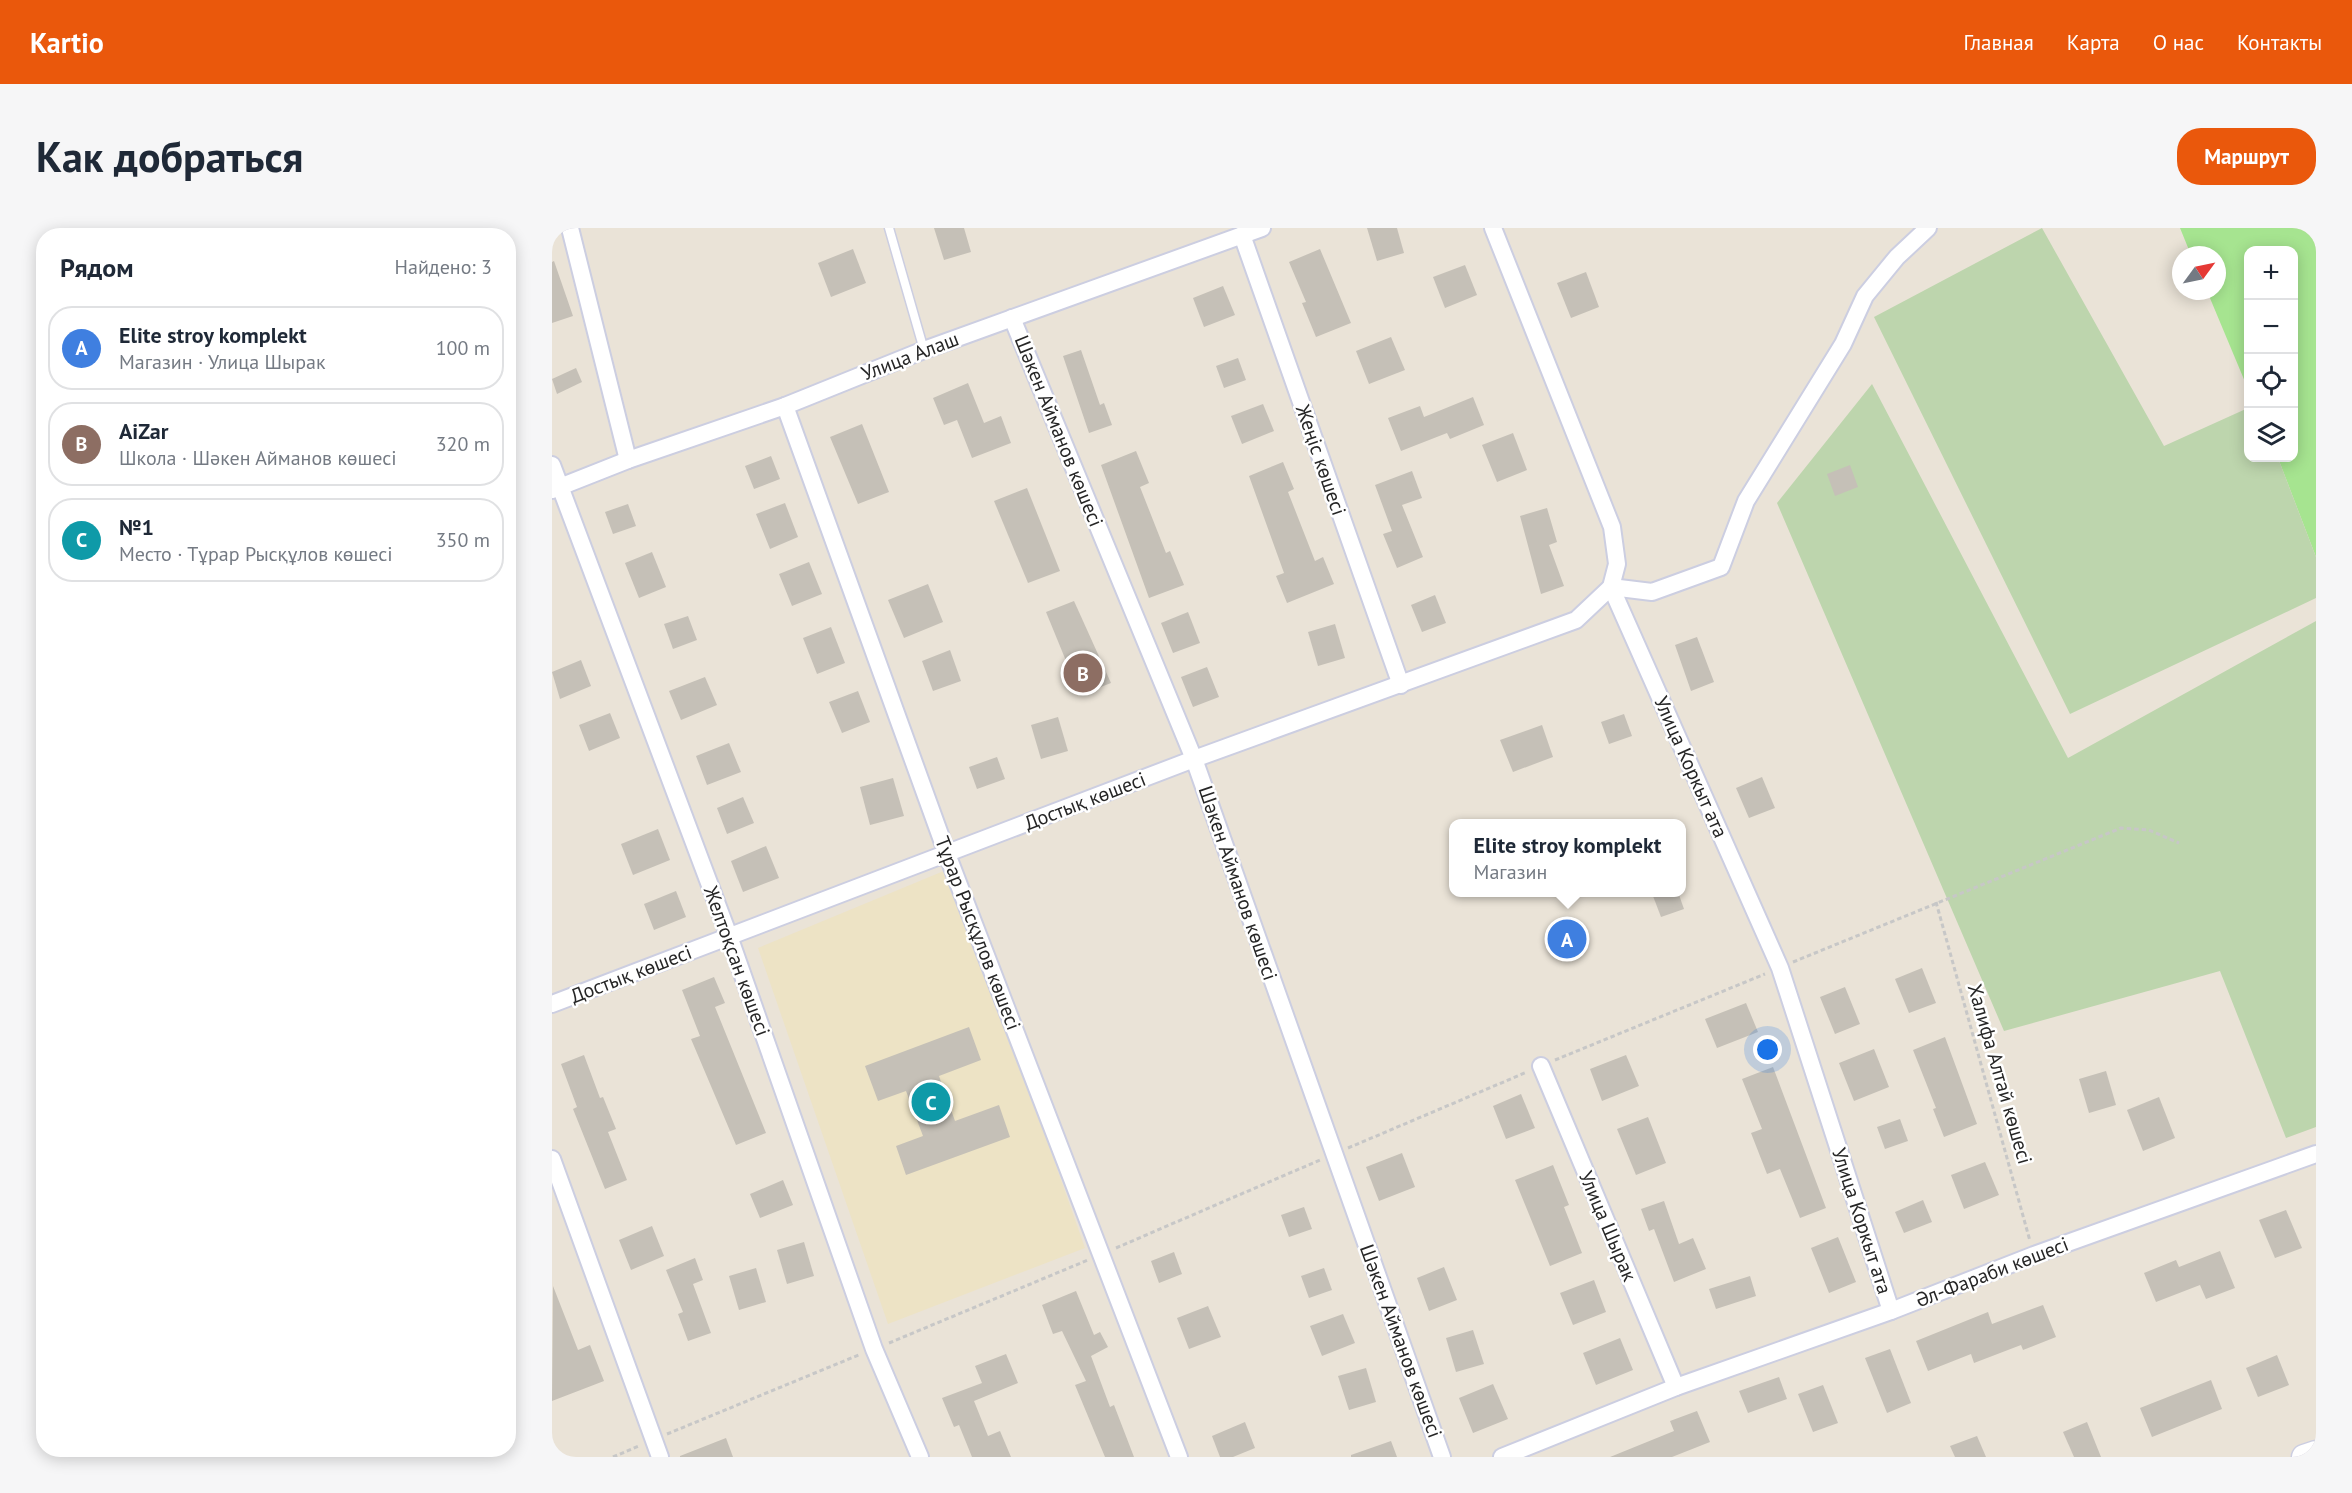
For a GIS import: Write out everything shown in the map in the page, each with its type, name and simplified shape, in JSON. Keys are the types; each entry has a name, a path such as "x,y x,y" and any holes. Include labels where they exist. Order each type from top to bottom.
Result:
{"street":[{"path":"570,228 628,460"},
{"name":"Улица Алаш","path":"556,488 628,460 785,406 924,350 1262,228"},
{"path":"1494,228 1612,527 1617,564 1611,587 1652,592 1721,567 1746,501 1843,344 1865,296 1897,257 1928,228"},
{"name":"Жеңіс көшесі","path":"1242,235 1401,685"},
{"name":"Шәкен Айманов көшесі","path":"1012,318 1194,759 1442,1457"},
{"name":"Тұрар Рысқұлов көшесі","path":"785,406 947,854 1179,1457"},
{"name":"Желтоқсан көшесі","path":"552,465 556,488 729,936 874,1349 920,1457"},
{"name":"Достық көшесі","path":"552,1004 1194,759 1576,620 1611,587"},
{"name":"Улица Коркыт ата","path":"1611,587 1780,968 1891,1311"},
{"name":"Улица Шырак","path":"1541,1066 1676,1387"},
{"name":"Әл-Фараби көшесі","path":"1502,1457 1676,1387 1891,1311 2034,1255 2316,1154"},
{"path":"552,1160 660,1457"}],"lane":[{"path":"890,228 924,350"}],"path":[{"path":"613,1457 1100,1255 1541,1066 2121,828 2149,830 2179,843"},
{"name":"Халифа Алтай көшесі","path":"1936,902 2034,1255"}],"shaded area":[{"path":"951,868 1085,1248 888,1324 758,948"}],"green space":[{"path":"2042,228 2164,446 2244,410 2244,462 2280,462 2316,557 2316,598 2070,714 1874,317"},
{"path":"2180,228 2316,228 2316,557 2280,462 2298,462 2298,246 2244,246 2244,379 2211,300 2226,300 2226,246 2187,246"},
{"path":"1872,384 2068,758 2316,621 2316,1127 2286,1138 2220,971 2004,1031 1777,503"}],"building":[{"path":"934,228 964,228 971,252 944,260"},
{"path":"1367,228 1397,228 1404,253 1377,261"},
{"path":"853,249 866,283 831,297 818,263"},
{"path":"1320,249 1351,323 1316,337 1302,303 1306,302 1289,262"},
{"path":"554,261 573,316 552,323 552,262"},
{"path":"1465,265 1477,295 1445,308 1433,277"},
{"path":"1586,272 1599,307 1571,318 1557,283"},
{"path":"1223,286 1235,315 1204,327 1193,298"},
{"path":"1391,337 1405,370 1369,384 1356,351"},
{"path":"1081,350 1100,405 1104,403 1112,425 1089,433 1063,356"},
{"path":"1238,358 1246,380 1224,388 1216,366"},
{"path":"576,368 582,382 557,394 552,379"},
{"path":"968,383 984,423 1001,416 1011,443 972,458 957,420 944,425 933,398"},
{"path":"1473,397 1484,425 1450,439 1447,433 1401,451 1388,418 1420,406 1424,417"},
{"path":"1263,404 1274,431 1242,444 1231,416"},
{"path":"862,424 889,492 858,504 830,437"},
{"path":"1513,433 1527,470 1497,482 1482,445"},
{"path":"1136,451 1149,483 1140,487 1166,553 1170,551 1184,585 1149,598 1101,465"},
{"path":"771,456 780,479 754,489 745,466"},
{"path":"1283,462 1294,489 1288,492 1315,561 1323,557 1334,584 1287,603 1276,576 1284,573 1249,476"},
{"path":"1850,465 1858,487 1835,496 1827,474"},
{"path":"1412,471 1422,498 1402,505 1423,557 1397,568 1383,534 1392,531 1375,485"},
{"path":"1027,488 1060,571 1028,583 994,501"},
{"path":"785,503 798,537 770,549 756,514"},
{"path":"628,504 636,526 613,534 605,512"},
{"path":"1547,508 1557,542 1549,545 1564,586 1541,594 1520,516"},
{"path":"652,552 666,587 639,598 625,563"},
{"path":"809,562 822,594 792,606 779,574"},
{"path":"928,584 943,622 904,638 888,600"},
{"path":"1435,595 1446,623 1422,632 1411,605"},
{"path":"1074,601 1111,683 1080,695 1046,612"},
{"path":"1188,612 1200,643 1173,653 1161,623"},
{"path":"688,616 697,640 673,649 664,624"},
{"path":"1335,624 1345,658 1318,666 1308,632"},
{"path":"831,627 845,663 817,674 803,638"},
{"path":"1697,637 1714,682 1691,691 1675,645"},
{"path":"950,650 961,681 933,691 922,661"},
{"path":"581,660 591,686 560,699 552,672"},
{"path":"1207,667 1219,697 1193,707 1181,677"},
{"path":"705,677 717,705 681,720 669,691"},
{"path":"858,691 870,722 842,733 829,702"},
{"path":"610,713 620,738 589,751 579,725"},
{"path":"1624,714 1632,736 1609,744 1601,722"},
{"path":"1058,717 1068,751 1041,759 1031,725"},
{"path":"1542,725 1553,757 1513,772 1500,740"},
{"path":"729,743 741,772 707,785 696,756"},
{"path":"997,757 1005,779 977,789 969,767"},
{"path":"1762,777 1775,808 1749,818 1736,788"},
{"path":"893,778 904,816 870,825 860,787"},
{"path":"743,797 754,823 727,834 717,808"},
{"path":"658,829 670,860 633,875 621,844"},
{"path":"766,846 779,878 743,892 731,861"},
{"path":"676,891 686,917 654,930 644,904"},
{"path":"1653,897 1680,897 1684,909 1661,917"},
{"path":"1569,927 1575,947 1552,954 1546,934"},
{"path":"1922,968 1936,1003 1909,1013 1895,979"},
{"path":"714,977 725,1003 715,1007 766,1133 736,1145 691,1039 700,1036 682,990"},
{"path":"1845,987 1860,1024 1835,1034 1820,997"},
{"path":"1746,1003 1758,1032 1717,1048 1705,1019"},
{"path":"969,1027 981,1060 939,1076 955,1121 999,1105 1010,1137 906,1175 896,1146 923,1136 906,1091 878,1101 865,1066"},
{"path":"1945,1037 1977,1124 1944,1137 1933,1109 1936,1108 1913,1050"},
{"path":"1874,1049 1889,1087 1854,1101 1839,1063"},
{"path":"584,1055 600,1098 603,1097 616,1129 608,1132 627,1180 605,1189 573,1109 577,1107 561,1064"},
{"path":"1626,1055 1639,1086 1602,1101 1590,1069"},
{"path":"1773,1067 1826,1208 1800,1218 1780,1169 1767,1174 1751,1133 1762,1129 1742,1079"},
{"path":"2106,1071 2116,1105 2089,1113 2079,1079"},
{"path":"1521,1094 1535,1128 1506,1139 1493,1106"},
{"path":"2159,1097 2175,1138 2143,1151 2127,1110"},
{"path":"1648,1117 1666,1163 1636,1175 1617,1129"},
{"path":"1900,1119 1908,1141 1885,1149 1877,1127"},
{"path":"1402,1153 1415,1187 1379,1201 1366,1167"},
{"path":"1985,1162 1999,1195 1964,1209 1951,1175"},
{"path":"1553,1165 1569,1205 1564,1207 1582,1253 1550,1266 1515,1180"},
{"path":"783,1180 793,1205 760,1218 750,1194"},
{"path":"1923,1200 1932,1222 1904,1233 1895,1212"},
{"path":"1664,1201 1679,1244 1693,1238 1706,1269 1674,1282 1654,1229 1649,1231 1641,1209"},
{"path":"1304,1207 1312,1229 1289,1237 1281,1215"},
{"path":"2286,1210 2302,1248 2275,1258 2259,1220"},
{"path":"652,1226 664,1256 631,1270 619,1240"},
{"path":"1838,1237 1856,1282 1829,1293 1811,1248"},
{"path":"804,1242 814,1276 787,1284 777,1250"},
{"path":"2220,1251 2235,1288 2206,1299 2200,1285 2156,1302 2144,1273 2176,1260 2179,1267"},
{"path":"1174,1252 1182,1274 1159,1283 1151,1261"},
{"path":"695,1258 703,1280 693,1284 711,1333 688,1341 678,1314 683,1312 666,1270"},
{"path":"1444,1267 1457,1300 1429,1311 1417,1278"},
{"path":"756,1268 766,1302 739,1310 729,1276"},
{"path":"1324,1268 1332,1290 1309,1298 1301,1276"},
{"path":"1750,1276 1756,1296 1716,1309 1709,1289"},
{"path":"1594,1280 1606,1312 1573,1325 1560,1293"},
{"path":"553,1286 578,1350 590,1345 604,1381 552,1401"},
{"path":"1076,1291 1094,1335 1100,1332 1108,1347 1091,1356 1110,1407 1114,1405 1134,1457 1105,1457 1075,1385 1086,1381 1062,1331 1053,1334 1042,1305"},
{"path":"2043,1305 2056,1337 2023,1350 2021,1345 1974,1363 1971,1354 1928,1371 1916,1341 1988,1312 1992,1324"},
{"path":"1208,1306 1221,1337 1189,1349 1177,1318"},
{"path":"1343,1314 1355,1343 1322,1356 1310,1326"},
{"path":"1473,1330 1484,1364 1456,1372 1446,1338"},
{"path":"1620,1338 1633,1370 1596,1385 1583,1353"},
{"path":"1890,1349 1911,1403 1887,1413 1865,1358"},
{"path":"1006,1354 1018,1383 974,1401 988,1436 1000,1431 1011,1457 972,1457 959,1425 954,1427 942,1398 982,1383 975,1366"},
{"path":"2277,1355 2289,1385 2258,1397 2246,1368"},
{"path":"1366,1368 1376,1402 1349,1410 1338,1376"},
{"path":"1779,1377 1787,1399 1748,1413 1739,1391"},
{"path":"2211,1380 2222,1409 2152,1437 2140,1408"},
{"path":"1493,1384 1508,1419 1473,1433 1459,1398"},
{"path":"1823,1385 1838,1423 1813,1432 1798,1394"},
{"path":"1697,1411 1710,1442 1672,1457 1610,1457 1674,1431 1670,1421"},
{"path":"1245,1422 1255,1448 1233,1457 1220,1457 1212,1436"},
{"path":"2087,1422 2101,1457 2074,1457 2063,1432"},
{"path":"1977,1436 1986,1457 1955,1457 1950,1446"},
{"path":"726,1438 733,1457 680,1457 680,1456"},
{"path":"1391,1441 1397,1457 1351,1457 1351,1455"}],"place":[{"name":"AiZar","path":"1083,673"},
{"name":"Elite stroy komplekt","path":"1567,939"},
{"name":"№1","path":"931,1102"}]}
